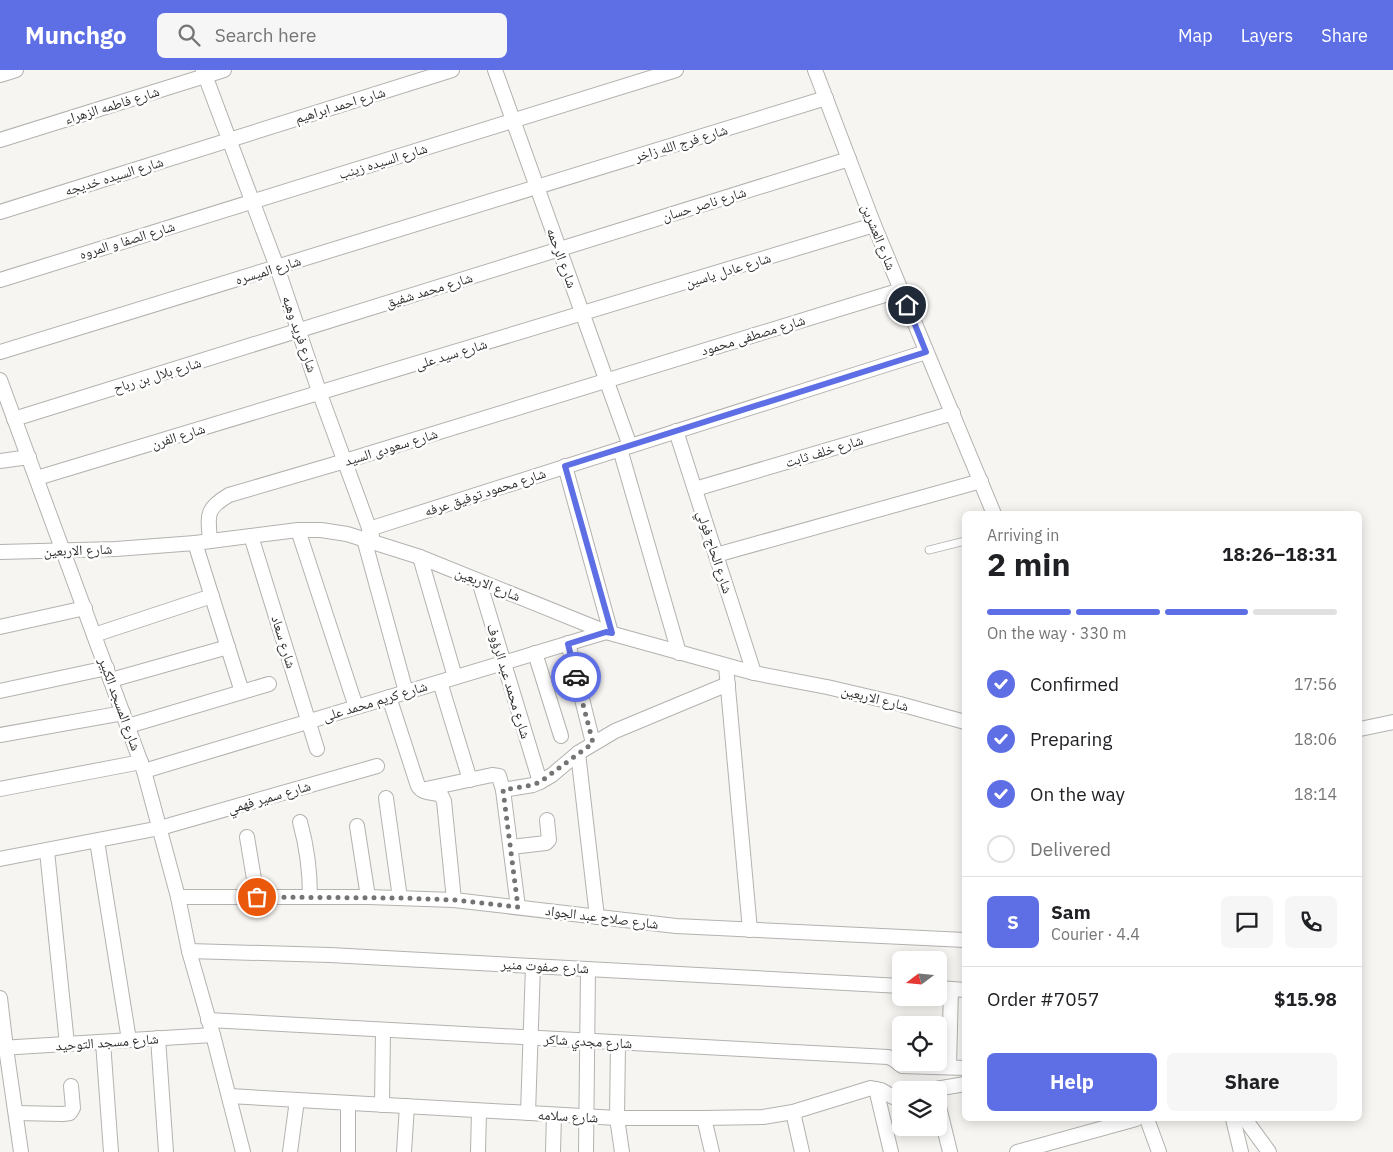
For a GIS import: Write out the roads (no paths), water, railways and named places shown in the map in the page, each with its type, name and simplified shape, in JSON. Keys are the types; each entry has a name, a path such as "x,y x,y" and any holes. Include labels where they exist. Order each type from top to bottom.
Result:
{"street":[{"path":"0,75 16,70"},
{"name":"شارع فاطمه الزهراء","path":"0,140 204,73 224,70"},
{"name":"شارع احمد ابراهيم","path":"228,140 452,70"},
{"name":"شارع الرحمه","path":"495,70 606,380 679,653"},
{"name":"شارع السيده زينب","path":"253,201 676,70"},
{"name":"شارع العشرين","path":"815,70 874,225 993,511"},
{"name":"شارع فريد وهبه","path":"204,73 277,267 345,461 369,536 406,692"},
{"name":"شارع فرج الله زاخر","path":"537,187 826,98"},
{"name":"شارع السيده خديجه","path":"0,212 228,140"},
{"name":"شارع ناصر حسان","path":"559,250 849,160"},
{"name":"شارع الميسره","path":"0,352 537,187"},
{"name":"شارع الصفا و المروه","path":"0,280 253,201"},
{"name":"شارع عادل ياسين","path":"582,314 874,225"},
{"name":"شارع محمد شفيق","path":"299,330 559,250"},
{"name":"شارع مصطفى محمود","path":"606,380 901,290"},
{"name":"شارع سيد على","path":"320,394 582,314"},
{"name":"شارع بلال بن رباح","path":"14,419 299,330"},
{"name":"شارع محمود توفيق عرفه","path":"369,536 565,466 926,352"},
{"name":"شارع المسجد الكبير","path":"0,380 4,399 14,419 37,478 142,766 178,897 188,951 213,1035 243,1152"},
{"name":"شارع سعودى السيد","path":"210,541 208,519 211,509 220,500 229,495 606,380"},
{"name":"شارع الفرن","path":"37,478 320,394"},
{"name":"شارع خلف ثابت","path":"695,489 953,413"},
{"name":"شارع الحاج فولي","path":"676,431 754,673"},
{"path":"0,462 29,457"},
{"path":"565,466 609,633"},
{"path":"716,555 981,481"},
{"path":"298,530 356,707"},
{"name":"شارع الاربعين","path":"0,552 116,549 195,543 298,530 321,530 369,536 609,633 754,673 827,687 962,721"},
{"name":"شارع سعاد","path":"251,536 317,749"},
{"path":"195,543 242,692"},
{"path":"420,557 455,677"},
{"name":"شارع محمد عبد الرؤوف","path":"479,581 540,782"},
{"path":"94,635 212,596"},
{"path":"0,627 85,608"},
{"name":"شارع كريم محمد على","path":"0,789 142,766 308,721 535,653 609,633"},
{"path":"568,644 593,743"},
{"path":"0,691 109,674 228,647"},
{"path":"535,653 560,736"},
{"path":"726,666 750,930"},
{"path":"440,682 470,780"},
{"path":"128,726 269,684"},
{"path":"503,790 540,782 552,775 578,753 615,731 728,684"},
{"path":"390,697 418,786 421,790 441,795 444,801 454,900"},
{"path":"0,735 123,713"},
{"path":"1362,729 1393,722"},
{"path":"578,753 597,917"},
{"name":"شارع سمير فهمي","path":"0,859 160,828 377,766"},
{"path":"421,790 497,774 500,776 518,907"},
{"path":"386,798 400,898"},
{"path":"511,847 546,843 549,840 547,820"},
{"path":"300,822 310,872 310,897"},
{"path":"357,826 368,897"},
{"path":"247,836 257,897"},
{"path":"97,841 130,1040"},
{"path":"47,851 67,1044"},
{"name":"شارع صلاح عبد الجواد","path":"178,897 368,897 454,900 676,926 962,940"},
{"name":"شارع صفوت منير","path":"188,951 330,955 892,986"},
{"path":"528,1114 533,966"},
{"path":"586,1152 588,969"},
{"path":"948,989 962,990"},
{"path":"0,998 3,1048 22,1152"},
{"path":"946,1006 949,1066"},
{"name":"شارع مجدي شاكر","path":"208,1020 888,1058 893,1059 902,1066 962,1068"},
{"path":"382,1105 383,1030"},
{"name":"شارع مسجد التوحيد","path":"3,1048 213,1035"},
{"path":"158,1038 166,1152"},
{"path":"103,1042 111,1152"},
{"path":"618,1043 617,1118 622,1152"},
{"path":"947,1087 962,1085"},
{"path":"16,1113 70,1113 73,1108 72,1086"},
{"name":"شارع سلامه","path":"229,1096 617,1118 763,1117 793,1112 866,1089 881,1090 892,1096"},
{"path":"876,1089 892,1152"},
{"path":"290,1152 298,1100"},
{"path":"348,1103 348,1152"},
{"path":"404,1152 407,1106"},
{"path":"478,1152 480,1110"},
{"path":"793,1112 802,1152"},
{"path":"553,1152 554,1115"},
{"path":"704,1118 712,1152"},
{"path":"1017,1152 1129,1121"},
{"path":"1148,1121 1159,1152"},
{"path":"1233,1121 1241,1152"},
{"path":"1246,1121 1269,1152"},
{"path":"946,1136 950,1152"}],"lane":[{"path":"929,550 962,541"}]}
